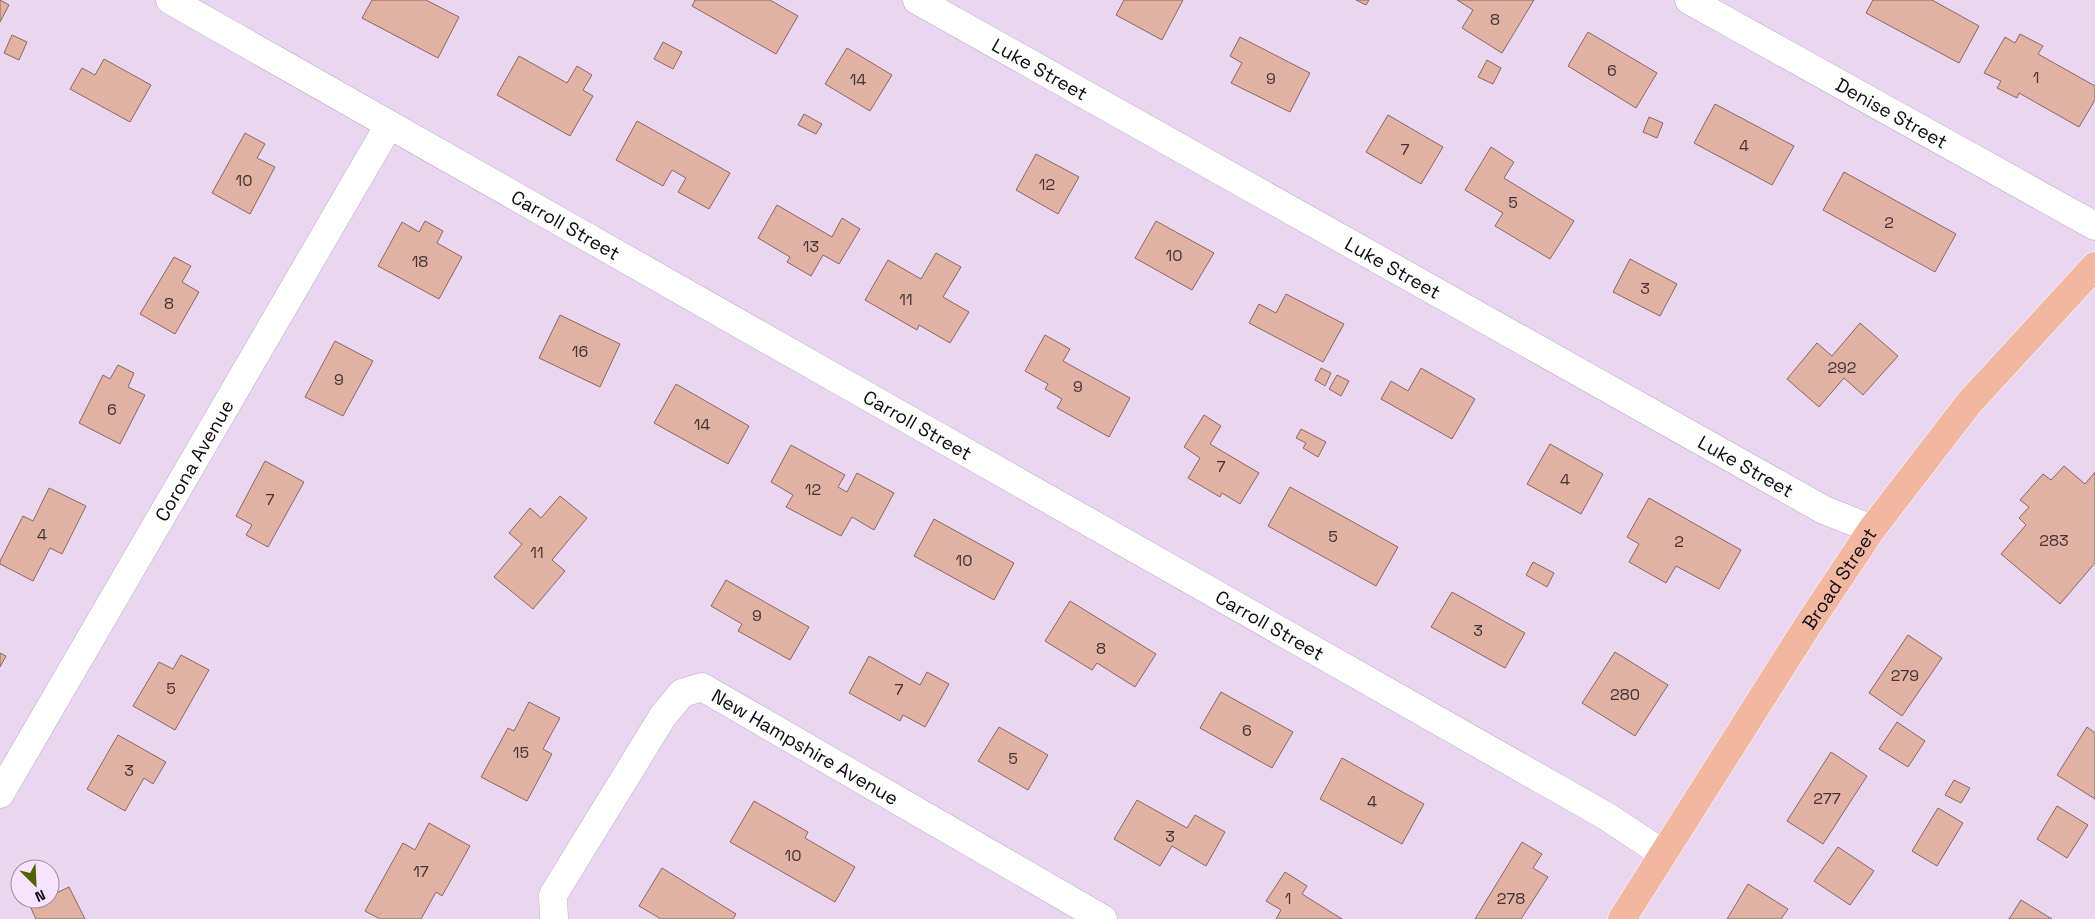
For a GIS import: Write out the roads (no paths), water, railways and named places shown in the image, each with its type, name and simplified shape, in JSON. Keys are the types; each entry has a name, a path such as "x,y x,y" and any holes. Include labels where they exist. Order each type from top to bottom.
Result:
{"main road":[{"name":"Broad Street","path":"1622,919 1808,625 1872,530 1969,403 2095,266"}],"street":[{"name":"Carroll Street","path":"170,0 1598,811 1662,853"},
{"name":"Luke Street","path":"917,0 1824,510 1872,530"},
{"name":"Denise Street","path":"1688,0 2095,226"},
{"name":"Corona Avenue","path":"0,794 389,125"},
{"name":"New Hampshire Avenue","path":"554,919 553,895 663,716 682,692 702,687 1103,919"}]}
